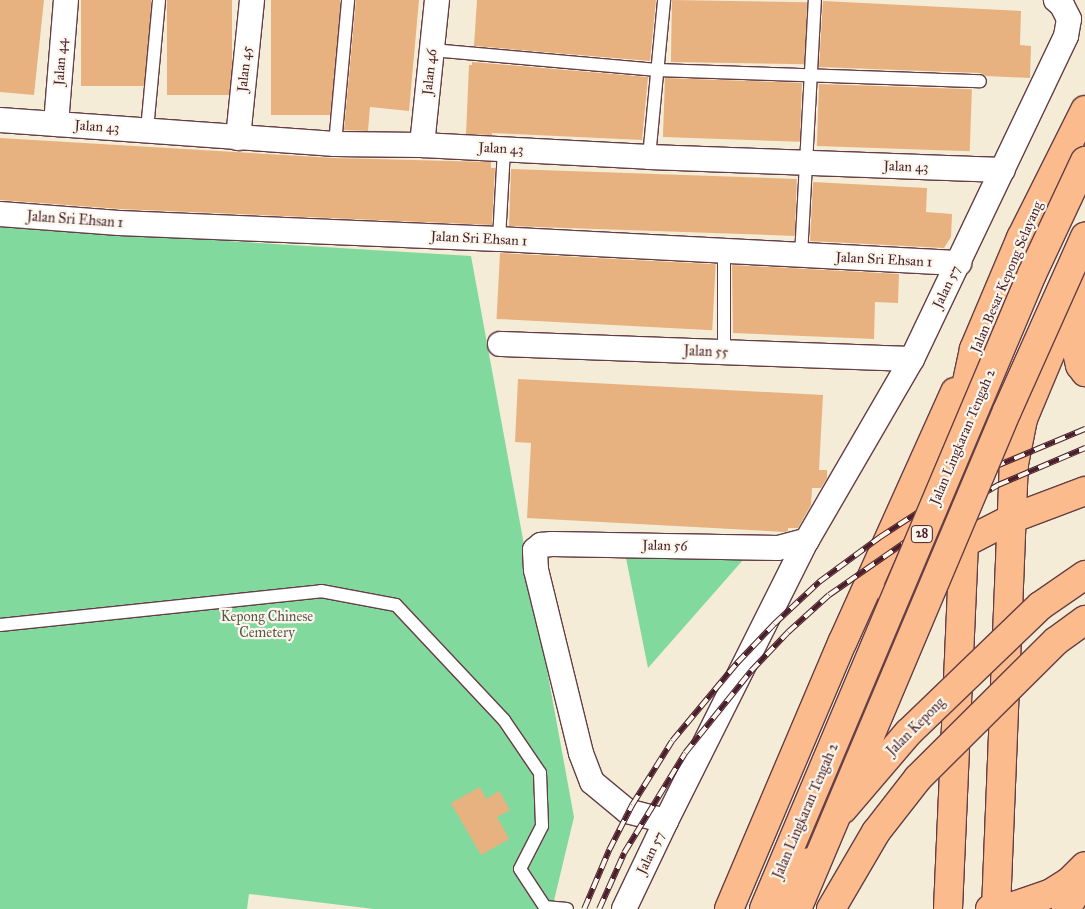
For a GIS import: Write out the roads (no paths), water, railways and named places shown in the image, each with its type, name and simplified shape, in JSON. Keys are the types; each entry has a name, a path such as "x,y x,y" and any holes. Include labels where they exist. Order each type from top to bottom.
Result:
{"main road":[{"name":"Jalan Besar Kepong Selayang","path":"948,909 964,543 956,461 965,391 974,349 1021,238 1085,110"},
{"name":"Jalan Lingkaran Tengah 2","path":"764,909 1032,274 1085,161"},
{"name":"28","path":"797,909 1003,420 1085,237"},
{"path":"1085,271 1023,419 1014,464 994,909 1017,905 1051,893 1070,880 1085,866"},
{"path":"1085,275 1075,322 1074,339 1080,365 1085,372"},
{"path":"729,909 843,641 974,349"},
{"path":"843,641 876,609 914,577 964,543 1011,519 1085,491"},
{"name":"Jalan Kepong","path":"778,909 845,806 891,752 1040,606 1085,574"},
{"path":"831,909 876,832 918,778 1056,641 1085,620"},
{"path":"1066,909 1085,877"}],"street":[{"name":"Jalan 44","path":"56,124 66,0"},
{"name":"Jalan 45","path":"238,138 252,0"},
{"name":"Jalan 46","path":"422,145 437,0"},
{"name":"Jalan 57","path":"624,909 808,540 912,359 1003,170 1075,38 1062,5 1056,0"},
{"name":"Jalan 43","path":"0,120 335,144 422,145 649,157 1003,170"},
{"name":"Jalan Sri Ehsan 1","path":"0,214 119,224 499,239 959,263"},
{"name":"Jalan 55","path":"500,344 912,359"},
{"name":"Jalan 56","path":"552,544 778,548 808,540"},
{"name":"Jalan 57","path":"552,544 541,545 535,550 534,560 581,753 592,782 627,811 666,822"}],"lane":[{"path":"146,130 159,0"},
{"path":"335,144 348,0"},
{"path":"649,157 664,0"},
{"path":"801,256 815,0"},
{"path":"432,50 657,70 980,82"},
{"path":"499,239 504,150"},
{"path":"724,252 724,352"},
{"path":"0,625 321,591 396,606 504,720 540,773 542,826 520,869 545,906 567,909"}],"railway":[{"path":"584,909 609,850 632,805 672,741 737,663 774,624 819,582 880,537 937,500 994,467 1085,429"},
{"path":"599,909 624,853 685,753 751,671 788,632 829,595 934,522 998,485 1085,448"}],"park label":[{"name":"Kepong Chinese Cemetery","path":"267,626"}]}
